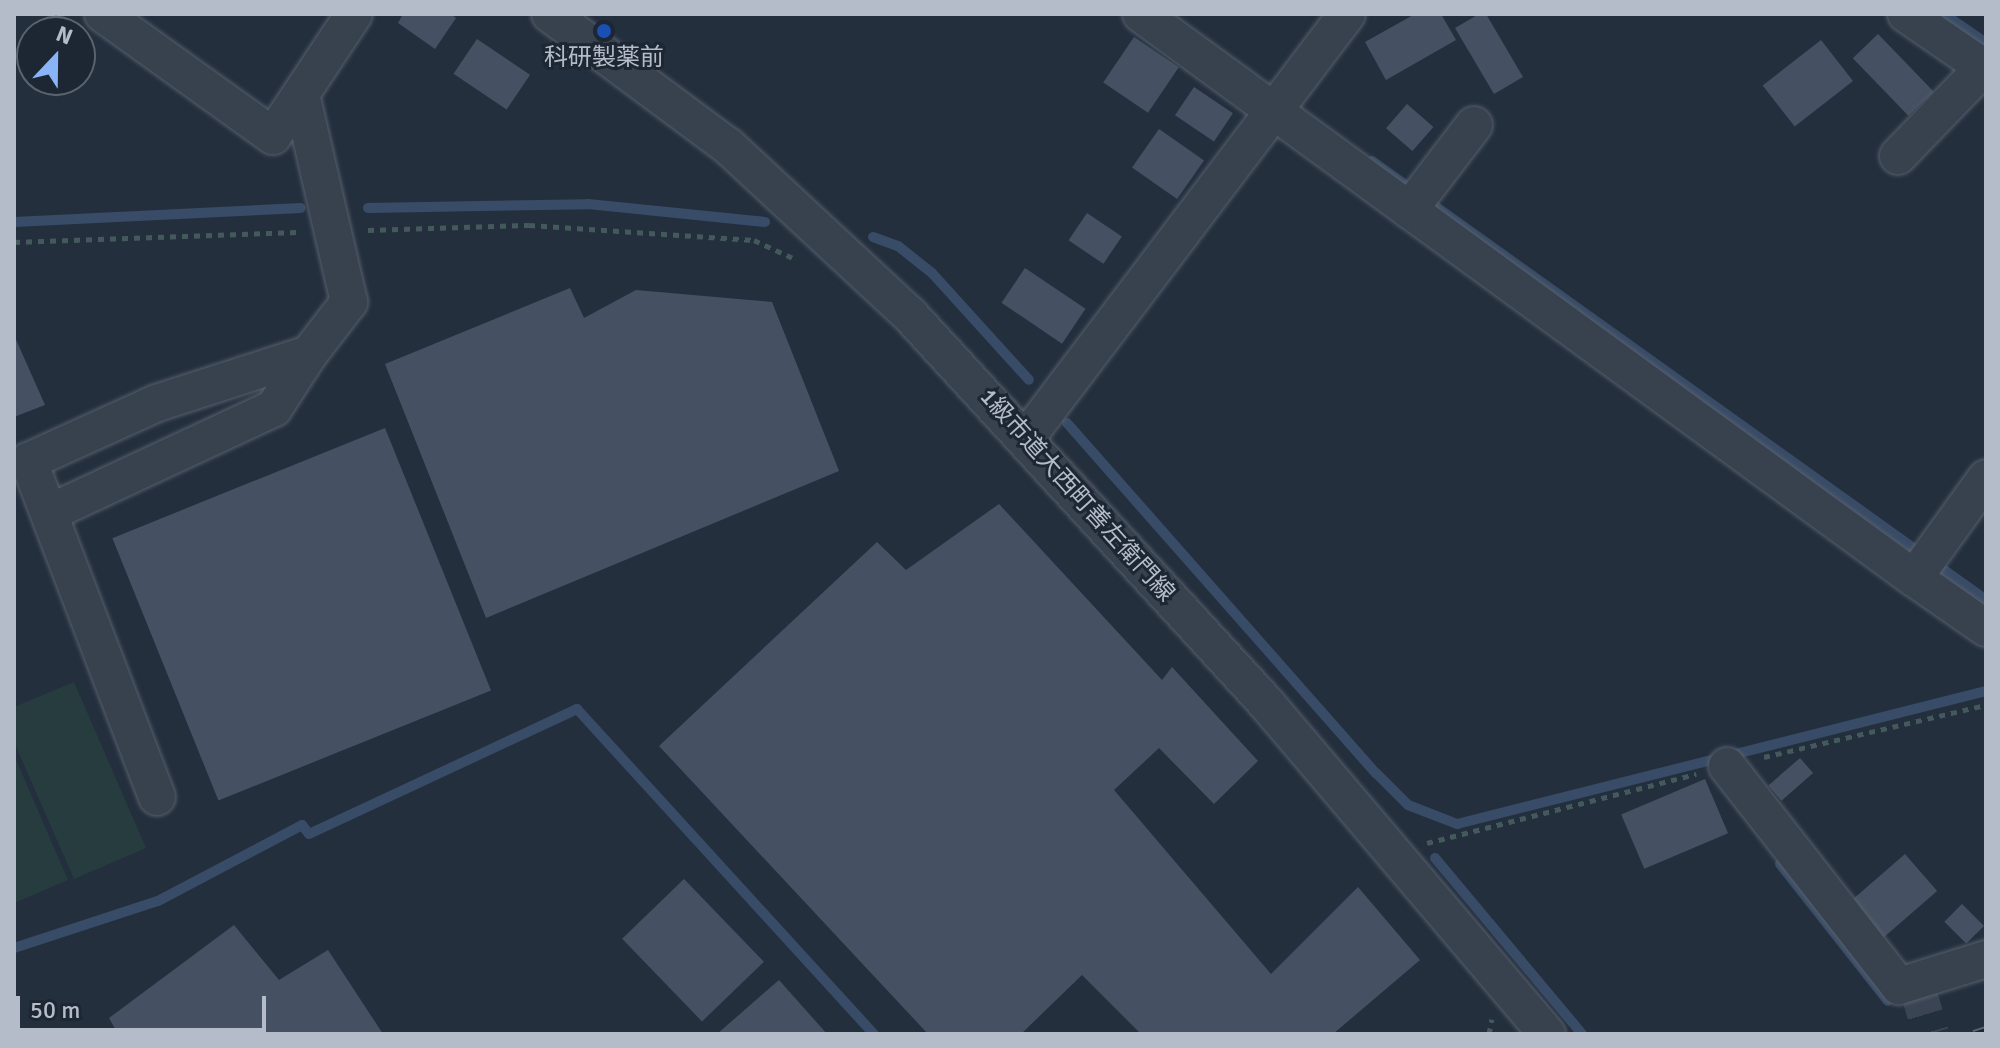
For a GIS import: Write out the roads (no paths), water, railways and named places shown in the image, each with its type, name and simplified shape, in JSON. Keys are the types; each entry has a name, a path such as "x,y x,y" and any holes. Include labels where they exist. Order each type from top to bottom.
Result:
{"street":[{"path":"103,14 273,136 354,14"},
{"name":"1級市道大西町善左衛門線","path":"550,14 728,146 816,224 1027,437 1267,704 1547,1034"},
{"path":"1141,14 1986,628"},
{"path":"1027,437 1347,14"},
{"path":"1898,156 1985,68 1906,14"},
{"path":"49,513 274,408 309,354 349,302 301,94"},
{"path":"1409,210 1474,125"},
{"path":"157,797 29,461 157,403 309,354"},
{"path":"1914,578 1986,478"},
{"path":"1727,766 1899,986 1986,959"}],"waterway":[{"path":"1944,14 1986,43"},
{"path":"1372,161 1986,600"},
{"path":"368,208 588,204 765,222"},
{"path":"14,222 301,208"},
{"path":"873,237 898,246 932,273 1029,380"},
{"path":"1067,423 1376,773 1408,805 1457,824 1986,691"},
{"path":"14,948 158,901 302,825 309,834 577,709 874,1034"},
{"path":"1435,858 1582,1034"},
{"path":"1780,864 1888,1001"}],"tunnel":[{"path":"1915,980 1931,1034"}],"railway":[{"path":"1974,1034 1986,1030"}],"place":[{"name":"科研製薬前","path":"604,31"}]}
